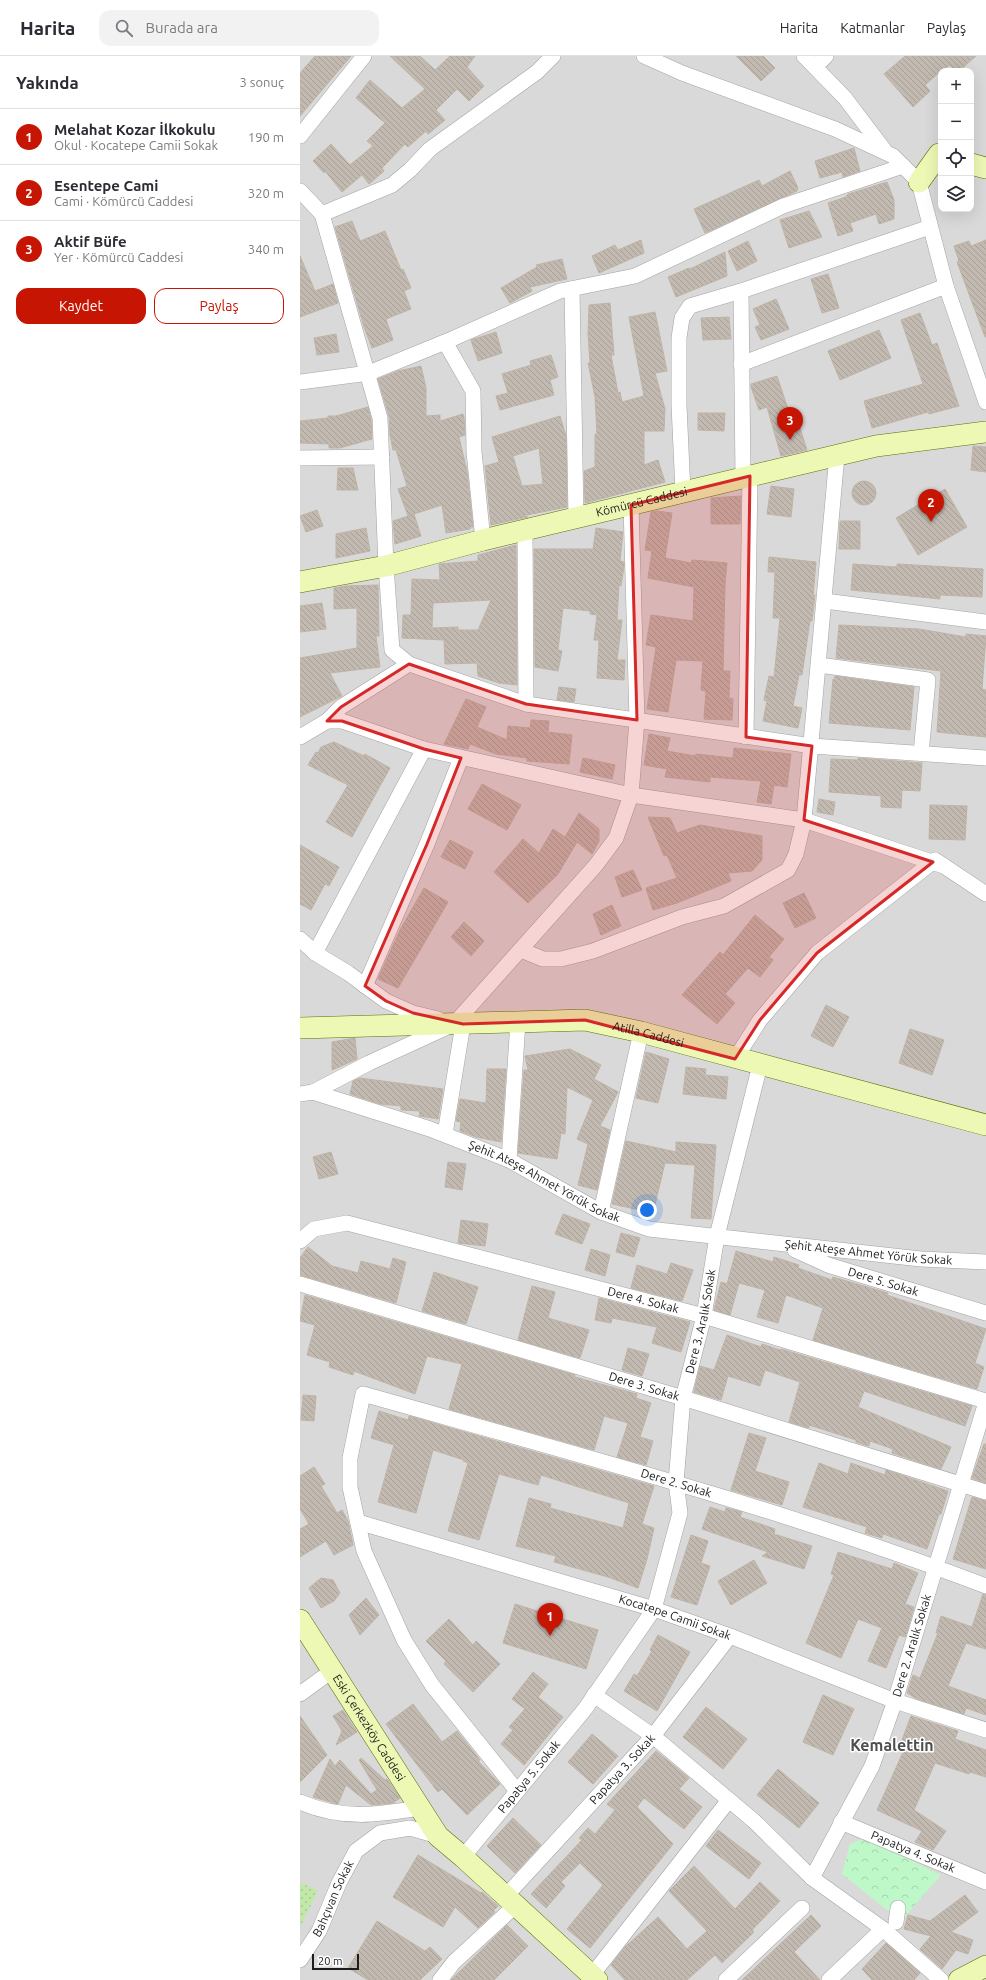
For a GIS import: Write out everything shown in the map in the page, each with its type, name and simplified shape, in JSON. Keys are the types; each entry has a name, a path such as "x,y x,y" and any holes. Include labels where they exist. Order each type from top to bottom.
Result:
{"street":[{"path":"300,136 364,56"},
{"path":"322,214 392,184 410,170 430,150 537,72 553,56"},
{"path":"644,56 682,73 835,129 892,156 919,182 946,286 986,402"},
{"path":"804,56 845,98 887,153"},
{"path":"814,67 826,56"},
{"path":"919,182 938,155"},
{"path":"974,165 986,168"},
{"path":"300,382 369,373 445,342 560,290 572,289 635,276 783,206 903,166"},
{"path":"300,191 322,214 369,373 380,418 386,566 392,650 409,664 526,704 812,746 986,758"},
{"path":"683,492 679,405 679,338 682,318 690,306 930,227"},
{"path":"741,364 946,286"},
{"path":"572,289 576,518"},
{"path":"741,290 741,364 747,477 746,737"},
{"path":"445,342 473,391 474,452 483,540"},
{"name":"Kömürcü Caddesi","path":"300,582 386,566 483,540 876,446 986,432"},
{"path":"521,950 543,959 561,959 593,951 682,917 724,906 788,870 796,854 804,820 825,601 836,455"},
{"path":"300,458 382,457"},
{"path":"306,1093 369,1062 458,1024 596,865 616,838 632,795 637,720 632,505"},
{"path":"525,530 526,704"},
{"path":"825,601 986,622"},
{"path":"300,737 327,721 341,707 409,664"},
{"path":"819,665 928,680 921,753"},
{"path":"327,721 342,721 424,749 461,758 632,795 804,820 939,864 986,894"},
{"path":"315,953 424,749"},
{"path":"365,986 427,844 461,758"},
{"path":"735,1059 760,1020 817,953 939,864"},
{"path":"300,939 315,953 386,1001 414,1013 458,1024"},
{"name":"Atilla Caddesi","path":"300,1028 585,1020 641,1032 735,1059 986,1125"},
{"path":"509,1160 518,1021"},
{"path":"445,1134 458,1024"},
{"path":"601,1212 641,1032"},
{"name":"Dere 3. Aralık Sokak","path":"594,1695 654,1609 680,1513 676,1482 683,1398 704,1316 717,1236 760,1065"},
{"name":"Şehit Ateşe Ahmet Yörük Sokak","path":"306,1093 445,1134 509,1160 601,1212 649,1229 920,1259 986,1262"},
{"name":"Dere 4. Sokak","path":"300,1241 314,1229 347,1222 704,1316 986,1401"},
{"name":"Dere 5. Sokak","path":"782,1244 828,1265 986,1313"},
{"name":"Dere 3. Sokak","path":"300,1284 683,1398 986,1492"},
{"name":"Dere 2. Sokak","path":"358,1522 350,1487 350,1458 363,1394 676,1482 936,1567 986,1586"},
{"name":"Dere 2. Aralık Sokak","path":"812,1878 872,1766 895,1701 986,1401"},
{"path":"358,1522 364,1551 404,1640 432,1685 517,1791"},
{"name":"Kocatepe Camii Sokak","path":"358,1522 654,1609 730,1636 895,1701 986,1730"},
{"name":"Eski Çerkezköy Caddesi","path":"300,1620 438,1836 463,1857 594,1978"},
{"name":"Papatya 3. Sokak","path":"440,1980 454,1962 511,1901 653,1736 730,1636"},
{"path":"300,1694 333,1670"},
{"path":"594,1695 653,1736 754,1821 812,1878 883,1929 940,1980"},
{"name":"Papatya 5. Sokak","path":"463,1857 594,1695"},
{"path":"594,1978 730,1800"},
{"path":"300,1802 327,1812 360,1815 420,1808"},
{"name":"Papatya 4. Sokak","path":"841,1822 986,1882"},
{"name":"Bahçıvan Sokak","path":"300,1960 319,1931 339,1883 356,1851 380,1833 410,1828 438,1836"},
{"path":"726,1980 802,1908"},
{"path":"829,1980 883,1929"},
{"path":"959,1980 986,1966"}],"highlighted area":[{"path":"750,476 746,737 812,746 804,820 933,862 817,953 760,1020 735,1059 585,1020 463,1024 413,1013 386,1001 365,986 427,844 461,758 424,749 342,721 327,721 341,707 409,664 526,704 637,720 631,505"}],"shaded area":[{"path":"300,56 986,56 986,1980 300,1980"}],"green space":[{"path":"865,1838 941,1875 901,1921 842,1874 850,1844"},
{"path":"300,1882 318,1891 300,1927"}],"building":[{"path":"315,56 351,56 300,116 300,73"},
{"path":"390,56 420,56 435,70 450,56 475,56 467,67 484,86 469,101 457,89 436,110 445,120 428,134 426,131 408,147 405,144 382,168 384,171 369,184 362,175 342,192 325,171 324,173 313,161 331,144 350,165 373,146 367,141 385,123 356,98 370,80 402,108 425,89"},
{"path":"736,56 763,56 775,68 761,81"},
{"path":"905,56 976,56 962,68 952,68 950,65 946,68 938,68 938,74 925,85 930,91 913,107 884,74"},
{"path":"854,148 860,171 843,177 842,172 820,178 815,161"},
{"path":"790,171 798,188 797,191 705,233 694,209 759,180 762,186"},
{"path":"887,182 894,200 894,219 879,224 876,214 850,223 853,231 838,236 828,203 846,197 848,194"},
{"path":"809,211 822,237 789,248 780,220"},
{"path":"352,221 360,241 385,231 401,270 403,269 411,288 404,291 411,309 386,319 393,340 372,348 364,327 335,227"},
{"path":"641,240 644,253 599,273 592,256 615,245 618,250"},
{"path":"986,240 985,337 957,262 959,261 954,246 969,241 971,246"},
{"path":"748,241 757,261 737,271 728,251"},
{"path":"725,252 727,276 676,297 668,277 689,268 690,269"},
{"path":"300,256 315,291 333,284 338,303 300,317"},
{"path":"562,259 567,279 530,287 532,291 510,303 501,288 537,267 536,265"},
{"path":"828,274 839,308 822,313 811,279"},
{"path":"776,299 789,329 761,340 755,327 760,325 753,309"},
{"path":"610,303 614,355 611,355 618,393 620,392 622,402 644,396 629,317 655,312 667,371 655,373 665,409 664,431 644,431 644,465 658,460 665,482 585,503 584,471 595,467 595,434 597,434 595,397 588,363 590,363 588,334 589,305"},
{"path":"920,313 932,345 937,343 959,406 929,414 928,412 872,428 864,401 923,384 901,320"},
{"path":"729,317 731,339 703,340 701,318"},
{"path":"879,330 891,358 840,380 828,351"},
{"path":"496,332 502,353 478,361 471,340"},
{"path":"336,334 339,352 317,355 314,338"},
{"path":"551,355 558,377 550,380 554,395 500,410 496,396 508,393 502,374 531,365 530,361"},
{"path":"421,366 426,388 426,416 440,415 440,421 463,414 465,435 459,437 467,471 473,527 470,527 470,529 446,533 442,505 408,516 398,489 407,486 396,450 393,450 390,435 389,416 378,379 398,371"},
{"path":"777,376 792,421 797,419 807,450 781,456 767,407 759,410 751,387 751,384"},
{"path":"368,407 371,419 372,439 340,448 329,448 329,444 300,443 300,421 328,418 328,416 336,416"},
{"path":"698,413 725,413 724,431 698,430"},
{"path":"560,416 566,436 567,507 522,516 528,517 491,525 485,466 499,462 492,437","holes":["539,448 543,484 522,486 513,456"]},
{"path":"973,446 986,447 986,472 971,470"},
{"path":"338,468 353,468 358,490 337,490"},
{"path":"864,481 872,485 876,493 872,501 864,505 856,501 852,493 856,485"},
{"path":"771,486 794,489 791,517 767,514"},
{"path":"945,489 967,527 918,555 896,518"},
{"path":"741,496 740,524 711,524 711,498"},
{"path":"317,510 323,526 306,532 300,516"},
{"path":"657,511 672,513 665,558 691,563 692,560 727,563 725,583 723,671 730,671 729,698 733,699 732,720 704,719 706,691 701,690 703,661 676,660 668,712 647,709 656,647 646,645 651,615 693,621 694,587 648,578 652,551 645,550 651,512"},
{"path":"414,514 421,536 395,544 393,521"},
{"path":"840,521 860,521 860,549 839,549"},
{"path":"366,528 370,551 336,558 336,534"},
{"path":"596,528 623,532 620,561 624,562 624,566 621,586 619,585 617,620 622,620 617,660 625,660 624,680 597,678 599,640 594,640 597,615 590,614 590,611 563,608 558,650 562,651 558,671 535,667 534,549 593,549"},
{"path":"516,545 517,685 499,683 478,676 477,663 445,664 444,640 402,638 403,615 411,615 412,579 440,580 439,564 478,561 478,555","holes":["491,600 478,630 458,630 458,627 432,628 433,603"]},
{"path":"769,557 816,562 813,595 815,595 812,621 810,621 802,675 799,675 793,706 802,708 798,728 763,721 767,701 764,700 769,676 774,677 780,618 773,618 775,572 768,572"},
{"path":"853,564 897,567 897,564 983,569 982,597 940,595 940,599 851,590"},
{"path":"378,585 379,636 376,636 380,667 330,673 342,696 300,717 300,658 357,648 357,608 334,609 334,588"},
{"path":"322,603 326,629 300,632 300,606"},
{"path":"839,625 919,629 966,637 966,634 986,636 982,689 986,690 986,737 937,732 941,671 836,658"},
{"path":"835,676 914,687 910,730 829,723 833,679 834,680"},
{"path":"559,687 576,689 574,702 557,700"},
{"path":"466,699 486,707 477,727 507,740 508,726 530,728 531,720 549,721 548,732 572,735 569,764 527,761 527,758 496,754 470,744 468,749 444,744"},
{"path":"649,734 670,738 667,751 695,756 696,754 733,758 734,748 791,754 787,787 774,785 771,804 757,802 761,781 710,777 710,782 665,777 667,769 644,765"},
{"path":"334,742 364,756 365,754 390,768 352,837 326,822 348,785 308,765 321,747"},
{"path":"583,758 615,765 612,779 580,772"},
{"path":"858,758 922,763 920,791 902,790 901,808 881,807 881,796 829,792 831,759 858,760"},
{"path":"482,784 521,805 507,830 468,809"},
{"path":"819,799 835,802 833,815 817,812"},
{"path":"930,805 967,806 965,840 929,839"},
{"path":"579,813 599,829 599,841 592,854 577,842 558,874 528,903 494,872 523,839 539,853 553,829 565,837"},
{"path":"648,817 670,818 677,833 700,825 762,836 762,860 752,871 728,873 731,881 677,903 653,910 646,888 677,878 667,855 664,856"},
{"path":"450,840 473,852 465,869 441,857"},
{"path":"300,845 339,867 329,886 325,884 311,910 300,904"},
{"path":"633,870 642,890 622,897 615,877"},
{"path":"424,888 448,902 398,988 378,979 400,930"},
{"path":"804,893 816,918 795,928 783,903"},
{"path":"612,905 621,926 601,935 593,914"},
{"path":"755,915 784,939 769,957 773,960 760,977 748,968 725,994 735,1003 717,1024 682,995 720,952 723,955"},
{"path":"464,922 484,941 471,956 451,937"},
{"path":"826,1005 849,1017 833,1047 811,1036"},
{"path":"910,1029 944,1040 932,1075 899,1063"},
{"path":"355,1038 357,1059 332,1070 332,1042"},
{"path":"570,1049 601,1065 594,1079 618,1092 600,1126 610,1130 597,1190 578,1185 588,1144 577,1139 593,1100 567,1087 565,1134 561,1133 557,1159 518,1153 524,1070 528,1070 525,1056"},
{"path":"646,1052 669,1059 658,1103 636,1098"},
{"path":"686,1067 706,1069 705,1075 728,1077 726,1099 683,1094"},
{"path":"487,1069 506,1069 501,1142 476,1137 460,1131 461,1122 456,1121 460,1099 486,1103"},
{"path":"360,1078 443,1089 438,1119 419,1116 420,1111 401,1110 401,1106 380,1104 350,1094 353,1081"},
{"path":"626,1141 676,1152 676,1142 716,1145 711,1219 691,1218 695,1165 665,1163 653,1213 612,1204"},
{"path":"331,1152 338,1174 319,1179 313,1157"},
{"path":"448,1162 466,1164 462,1190 445,1187"},
{"path":"563,1214 590,1224 582,1244 555,1234"},
{"path":"461,1220 488,1224 485,1246 458,1243"},
{"path":"621,1233 640,1238 634,1257 616,1252"},
{"path":"308,1247 332,1266 358,1273 361,1261 390,1269 393,1258 406,1262 396,1303 300,1275 300,1258"},
{"path":"591,1249 610,1255 605,1276 585,1270"},
{"path":"736,1251 773,1262 774,1257 799,1265 798,1268 832,1280 833,1277 888,1293 887,1295 986,1329 975,1363 984,1367 977,1389 813,1340 823,1308 786,1295 778,1323 757,1317 765,1290 739,1283 730,1315 714,1310 721,1282 727,1284"},
{"path":"671,1263 693,1270 682,1301 631,1288 637,1265 667,1274"},
{"path":"434,1272 478,1287 466,1324 422,1311"},
{"path":"532,1286 555,1292 548,1318 589,1330 580,1358 518,1340"},
{"path":"305,1295 575,1375 575,1377 637,1394 636,1398 651,1403 640,1437 653,1441 646,1465 617,1457 628,1423 604,1416 594,1450 449,1409 462,1364 427,1356 415,1394 354,1371 353,1375 329,1367 330,1362 307,1355 315,1325 300,1321"},
{"path":"599,1298 690,1322 681,1352 652,1343 657,1327 612,1318 611,1323 595,1320"},
{"path":"727,1335 761,1347 762,1344 780,1350 781,1349 972,1406 965,1426 864,1391 858,1407 951,1447 941,1469 892,1453 893,1449 870,1441 869,1446 856,1442 856,1440 809,1425 809,1428 789,1422 800,1382 765,1370 760,1386 728,1376 721,1400 694,1392 700,1366 714,1370"},
{"path":"628,1348 649,1354 642,1376 622,1370"},
{"path":"303,1395 316,1396 314,1421 301,1420"},
{"path":"379,1411 408,1420 409,1416 654,1486 642,1524 654,1528 647,1559 638,1588 608,1577 554,1562 556,1556 516,1546 529,1498 551,1504 550,1508 623,1528 629,1503 541,1475 538,1485 499,1474 479,1540 448,1531 468,1463 463,1461 464,1460 433,1450 416,1513 378,1502 394,1445 371,1438"},
{"path":"749,1433 766,1438 755,1471 789,1482 782,1505 731,1490"},
{"path":"984,1444 986,1444 986,1483 972,1478"},
{"path":"819,1463 848,1474 851,1463 885,1475 886,1470 948,1491 941,1514 939,1514 927,1549 883,1534 882,1538 865,1533 867,1527 803,1507"},
{"path":"314,1467 325,1484 321,1486 337,1513 342,1510 348,1521 353,1545 334,1555 326,1541 300,1557 300,1529 309,1524 300,1509 300,1476"},
{"path":"972,1497 986,1501 986,1569 953,1559"},
{"path":"710,1507 725,1512 726,1508 742,1512 740,1517 775,1529 774,1534 812,1546 804,1569 762,1556 768,1552 702,1529"},
{"path":"691,1535 708,1541 701,1563 710,1566 697,1605 671,1597"},
{"path":"838,1552 892,1569 894,1563 918,1573 905,1604 914,1607 907,1632 905,1637 899,1635 886,1668 868,1661 882,1628 858,1619 841,1658 806,1643 834,1575 831,1574"},
{"path":"754,1560 767,1583 731,1605 718,1581"},
{"path":"321,1578 333,1580 340,1593 334,1601 321,1608 309,1588"},
{"path":"983,1594 986,1595 986,1649 966,1643 948,1686 986,1700 986,1715 966,1708 964,1714 917,1699 907,1693 913,1675 920,1678 938,1633 936,1633 941,1616 972,1627"},
{"path":"366,1598 379,1615 360,1635 349,1615"},
{"path":"515,1604 598,1630 586,1669 503,1643"},
{"path":"449,1619 473,1645 476,1641 500,1664 473,1692 444,1664 446,1661 426,1641"},
{"path":"658,1635 690,1652 657,1711 624,1691 634,1674 637,1676 652,1651 650,1650"},
{"path":"533,1672 548,1684 538,1697 563,1717 524,1765 501,1744 513,1730 509,1727 525,1709 512,1699"},
{"path":"823,1695 854,1709 833,1755 803,1742"},
{"path":"413,1704 442,1742 457,1731 480,1760 478,1761 500,1784 467,1815 442,1789 438,1792 386,1724"},
{"path":"706,1707 747,1739 723,1769 683,1737"},
{"path":"343,1710 357,1732 336,1745 342,1731 333,1716"},
{"path":"300,1716 327,1755 300,1782"},
{"path":"911,1716 958,1731 955,1739 986,1750 986,1777 970,1772 969,1774 935,1763 914,1810 946,1831 933,1850 915,1842 922,1831 877,1810 904,1750 899,1748"},
{"path":"592,1734 618,1756 593,1784 568,1762"},
{"path":"656,1751 689,1778 679,1789 702,1807 684,1829 644,1798 637,1807 673,1844 590,1948 567,1929 603,1885 580,1863 561,1882 565,1886 546,1908 531,1894 582,1840 579,1838 588,1828 595,1834 615,1810 607,1804"},
{"path":"361,1758 385,1780 387,1779 400,1798 393,1803 371,1805 346,1785 338,1804 313,1797 330,1759 335,1766 340,1760 371,1794 377,1790 359,1760"},
{"path":"778,1769 819,1803 799,1828 757,1795"},
{"path":"513,1818 541,1845 515,1873 487,1846"},
{"path":"718,1830 761,1863 749,1879 706,1846"},
{"path":"418,1855 481,1893 482,1892 498,1906 493,1911 495,1912 478,1928 455,1907 443,1927 393,1897"},
{"path":"694,1866 735,1909 760,1882 780,1901 752,1930 754,1932 722,1963 715,1955 687,1980 625,1980 611,1965 626,1946 658,1917 687,1949 707,1931 669,1891"},
{"path":"965,1895 978,1912 951,1932 973,1940 968,1954 956,1950 942,1969 920,1949 931,1936 904,1929 908,1915 930,1921"},
{"path":"811,1915 821,1926 794,1952 820,1980 742,1980"},
{"path":"377,1921 425,1951 430,1947 442,1959 420,1980 368,1980 348,1968"},
{"path":"507,1925 528,1946 494,1980 451,1980"},
{"path":"886,1943 920,1973 914,1980 872,1980 862,1969"}],"place":[{"name":"Aktif Büfe","path":"790,440"},
{"name":"Esentepe Cami","path":"931,522"},
{"name":"Melahat Kozar İlkokulu","path":"550,1636"}],"district":[{"name":"Kemalettin","path":"892,1745"}]}
